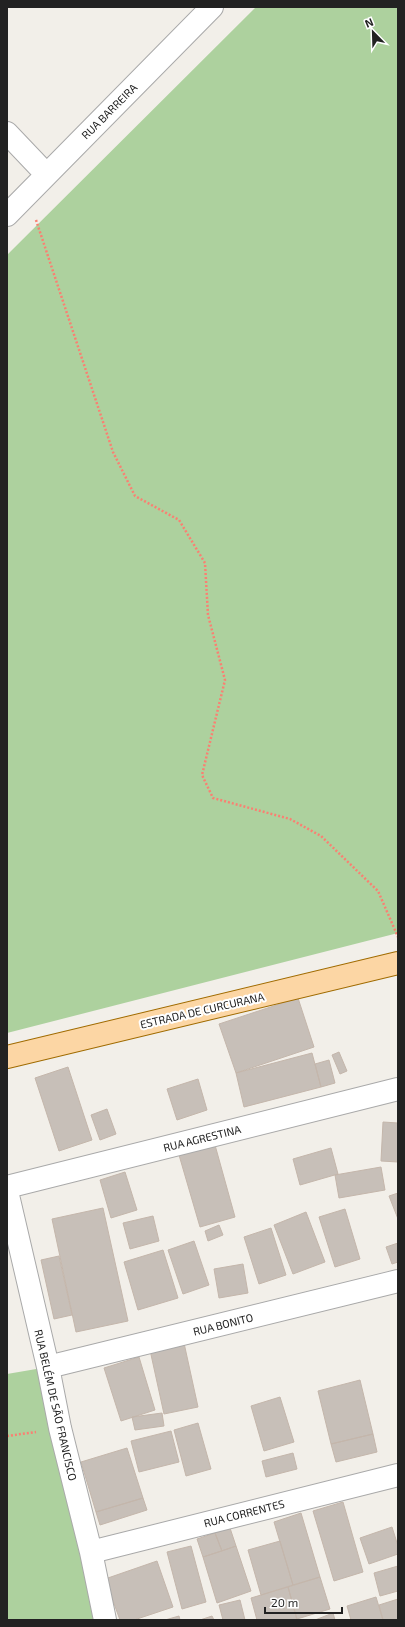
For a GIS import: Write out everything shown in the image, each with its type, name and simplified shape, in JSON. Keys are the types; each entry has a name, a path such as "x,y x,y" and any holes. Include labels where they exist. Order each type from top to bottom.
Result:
{"main road":[{"name":"ESTRADA DE CURCURANA","path":"7,1056 398,963"}],"street":[{"name":"RUA BARREIRA","path":"7,215 212,7"},
{"path":"7,133 46,174"},
{"name":"RUA AGRESTINA","path":"7,1187 398,1089"},
{"name":"RUA BELÉM DE SÃO FRANCISCO","path":"7,1191 48,1367 60,1428 91,1552 105,1620"},
{"name":"RUA BONITO","path":"48,1367 398,1281"},
{"name":"RUA CORRENTES","path":"91,1552 398,1475"}],"path":[{"path":"28,195 113,452 135,496 179,520 205,563 208,615 225,680 202,775 213,798 290,819 321,836 378,891 398,938"},
{"path":"7,1436 60,1428"}],"green space":[{"path":"256,7 398,7 398,933 7,1033 7,255"},
{"path":"48,1367 97,1620 7,1620 7,1374"}],"building":[{"path":"298,998 314,1047 236,1073 219,1024"},
{"path":"339,1052 347,1071 340,1074 332,1055"},
{"path":"312,1053 321,1087 244,1107 236,1073"},
{"path":"329,1060 335,1083 321,1087 315,1064"},
{"path":"68,1067 92,1140 59,1151 35,1078"},
{"path":"198,1079 207,1110 177,1120 167,1089"},
{"path":"107,1109 116,1134 100,1140 91,1115"},
{"path":"383,1122 398,1123 398,1162 381,1161"},
{"path":"215,1145 235,1217 200,1227 179,1155"},
{"path":"331,1148 338,1174 300,1185 293,1159"},
{"path":"381,1167 385,1190 339,1198 335,1175"},
{"path":"125,1172 137,1210 111,1218 100,1180"},
{"path":"398,1193 398,1219 389,1196"},
{"path":"103,1208 128,1321 76,1332 52,1219"},
{"path":"345,1209 360,1259 335,1267 319,1217"},
{"path":"306,1212 325,1262 293,1274 274,1225"},
{"path":"153,1216 159,1241 130,1249 123,1223"},
{"path":"219,1225 223,1235 208,1241 205,1231"},
{"path":"271,1228 286,1275 259,1284 244,1237"},
{"path":"194,1241 209,1285 183,1294 168,1250"},
{"path":"398,1243 398,1262 392,1264 386,1247"},
{"path":"163,1250 178,1298 138,1310 124,1262"},
{"path":"59,1256 72,1315 54,1319 41,1260"},
{"path":"243,1264 248,1293 219,1298 214,1269"},
{"path":"184,1343 198,1407 164,1414 150,1350"},
{"path":"139,1357 155,1410 121,1421 104,1368"},
{"path":"360,1380 373,1434 331,1444 318,1391"},
{"path":"280,1397 294,1442 264,1451 251,1406"},
{"path":"162,1413 164,1426 135,1430 132,1417"},
{"path":"198,1423 211,1469 186,1476 174,1430"},
{"path":"171,1431 179,1462 139,1472 131,1441"},
{"path":"373,1434 377,1452 336,1462 331,1444"},
{"path":"127,1448 143,1498 96,1512 81,1462"},
{"path":"293,1453 297,1469 266,1477 262,1461"},
{"path":"143,1498 147,1510 100,1525 96,1512"},
{"path":"343,1502 363,1572 334,1581 313,1511"},
{"path":"301,1513 320,1577 293,1585 274,1522"},
{"path":"392,1527 398,1546 398,1554 369,1564 360,1538"},
{"path":"230,1528 236,1546 222,1551 215,1533"},
{"path":"215,1533 222,1551 203,1557 197,1539"},
{"path":"280,1541 293,1585 261,1595 248,1550"},
{"path":"191,1546 206,1602 182,1609 167,1552"},
{"path":"236,1546 251,1591 217,1603 203,1557"},
{"path":"157,1561 173,1607 134,1620 120,1620 105,1579"},
{"path":"398,1566 398,1591 380,1596 374,1573"},
{"path":"320,1577 330,1609 297,1619 288,1587"},
{"path":"288,1587 297,1620 257,1620 251,1598"},
{"path":"376,1597 383,1620 351,1620 347,1606"},
{"path":"398,1599 398,1620 383,1620 379,1605"},
{"path":"240,1600 245,1620 223,1620 219,1605"},
{"path":"333,1613 335,1620 315,1620"},
{"path":"179,1616 180,1620 165,1620"},
{"path":"212,1616 214,1620 200,1620"}]}
